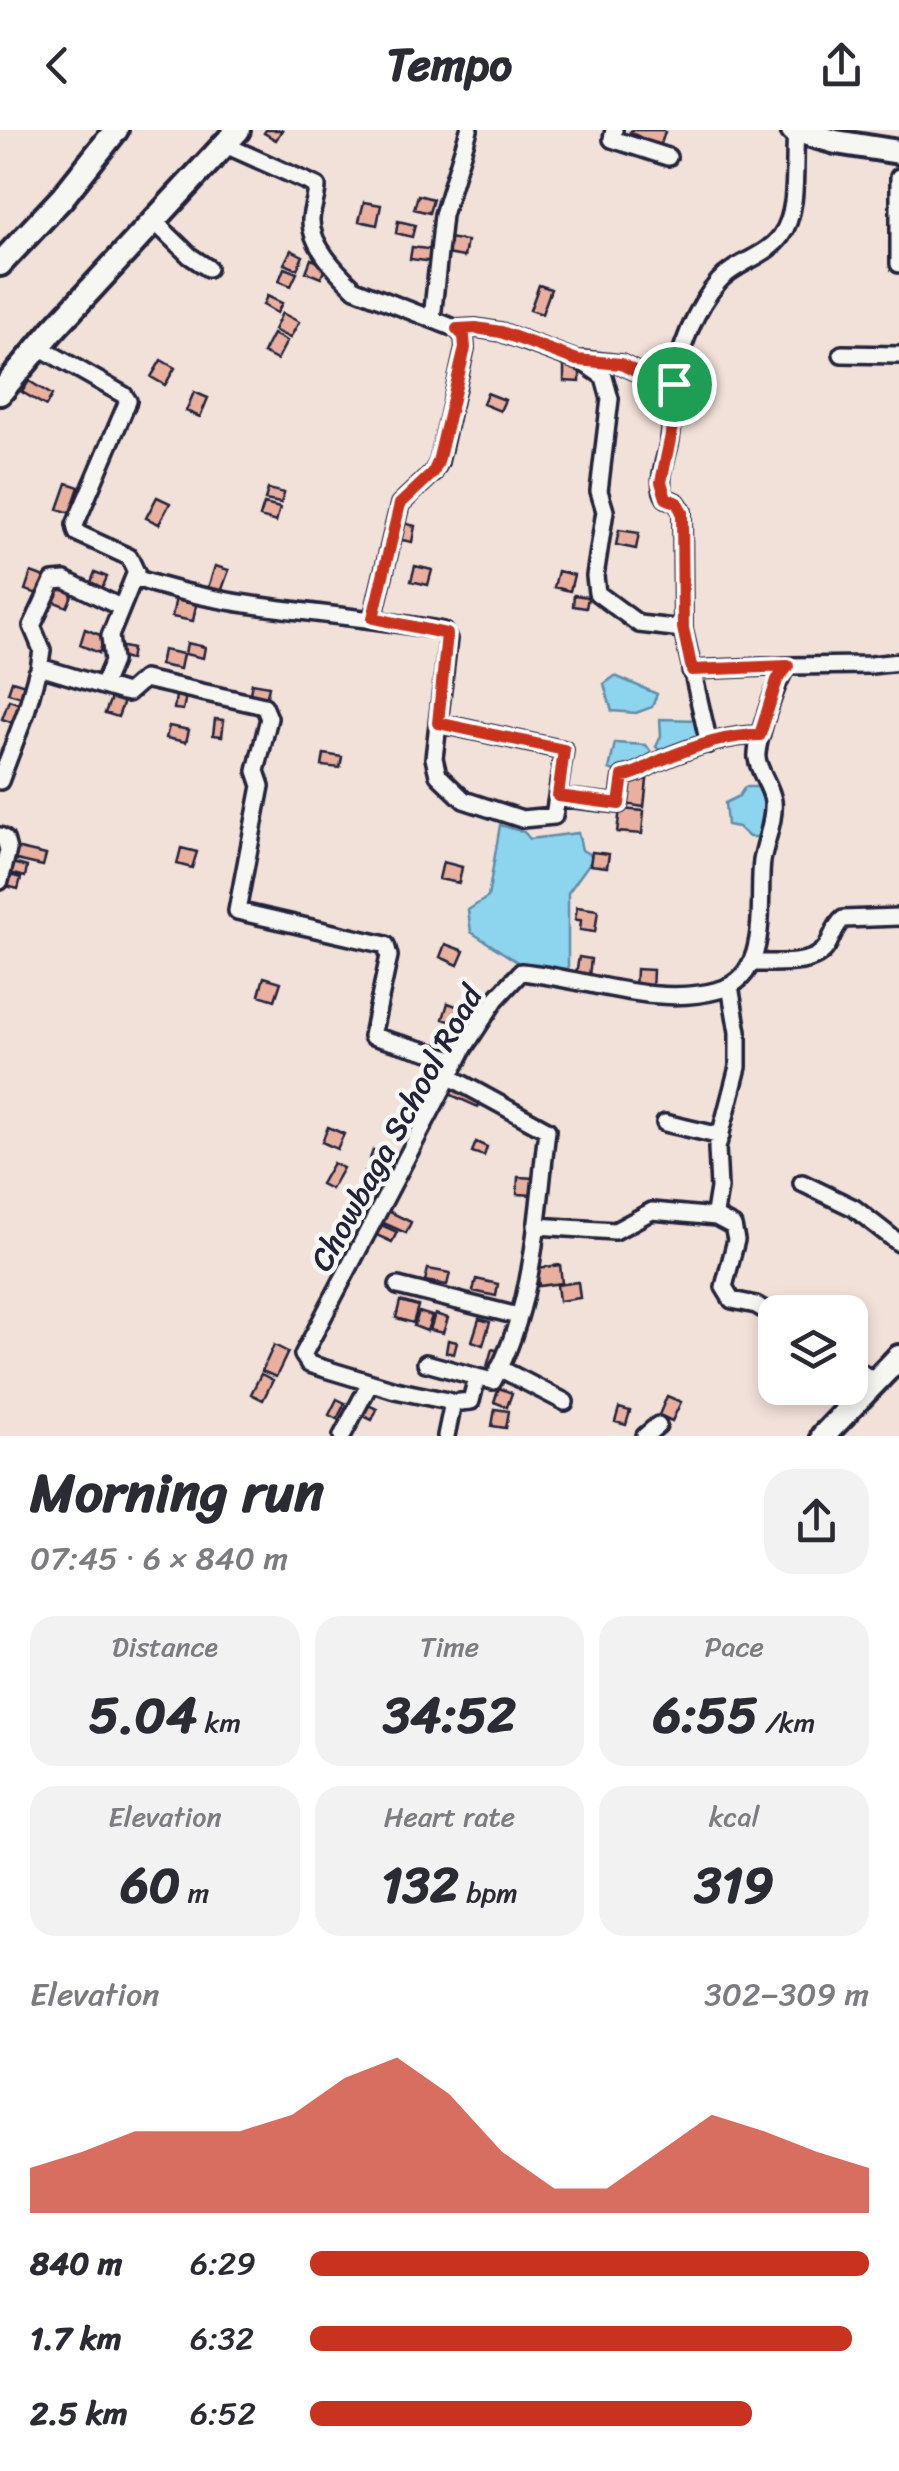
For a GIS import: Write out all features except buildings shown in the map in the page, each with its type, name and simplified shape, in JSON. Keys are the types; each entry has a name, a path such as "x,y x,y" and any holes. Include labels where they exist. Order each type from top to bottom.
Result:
{"street":[{"path":"0,264 62,198 116,130"},
{"path":"432,319 443,215 469,130"},
{"path":"614,130 612,139 668,157"},
{"path":"709,744 683,628 682,512 677,503 662,494 661,482 671,435 678,366 708,295 732,270 769,248 787,223 795,130 836,142 899,152"},
{"path":"0,392 231,137 317,186 311,226 318,244 344,278 364,294 457,329 464,336 465,348 443,446 433,473 400,504 373,618"},
{"path":"899,177 899,264"},
{"path":"154,221 208,268"},
{"path":"457,329 501,332 577,360 604,377 610,390 599,491 605,524 595,576 597,593 639,624 683,628"},
{"path":"39,347 124,395 128,401 75,529 129,557 134,565 135,578 110,636 113,661 103,685"},
{"path":"842,354 899,355"},
{"path":"577,360 621,364 660,384 674,384"},
{"path":"135,578 214,599 373,618 447,634 434,758 438,775 464,800 522,820 554,816 564,750 438,723"},
{"path":"0,781 40,669 42,650 32,626 53,581 66,580 120,608"},
{"path":"692,670 899,662"},
{"path":"716,1218 716,1158 738,1067 738,1032 730,986 752,963 761,919 758,896 773,799 756,754 777,680 788,666"},
{"path":"40,669 49,668 128,692 144,679 264,706 269,718 256,771 261,786 237,912 386,946 389,956 372,1036 458,1060"},
{"path":"558,796 619,804 623,776 640,774 663,759 709,744 760,735"},
{"path":"0,836 8,850 0,881"},
{"path":"752,963 811,960 826,948 836,924 843,919 899,917"},
{"name":"Chowbaga School Road","path":"451,1403 310,1364 304,1355 458,1060 489,1009 521,972 658,995 698,994 730,986"},
{"path":"426,1363 492,1382 500,1368 531,1278 547,1130 450,1077"},
{"path":"665,1124 720,1136"},
{"path":"802,1183 854,1208 899,1243"},
{"path":"536,1226 615,1231 652,1211 716,1218 736,1232 725,1294 732,1300 758,1306"},
{"path":"398,1286 518,1316"},
{"path":"822,1436 899,1357"},
{"path":"500,1368 565,1402"},
{"path":"452,1434 451,1403 472,1401 477,1377"},
{"path":"868,1377 875,1382"},
{"path":"342,1436 370,1383"}],"water":[{"path":"615,676 657,694 652,707 636,713 612,711 604,684"},
{"path":"660,719 699,720 707,733 690,749 665,755 656,747 661,736"},
{"path":"615,743 646,745 654,756 625,775 609,769"},
{"path":"745,787 766,787 775,802 761,837 749,837 738,827 727,825 725,803 739,796"},
{"path":"500,825 524,832 530,839 578,833 582,850 594,857 568,893 568,971 522,965 471,932 468,910 488,897"}],"route":[{"path":"457,329 501,332 577,360 621,364 660,384 674,384 671,435 661,488 662,494 677,503 682,512 683,628 692,670 788,666 777,680 760,735 728,738 663,759 640,774 623,776 619,804 558,796 564,750 438,723 447,634 373,618 396,514 406,495 433,473 438,462 465,348 464,336 457,329"}]}
